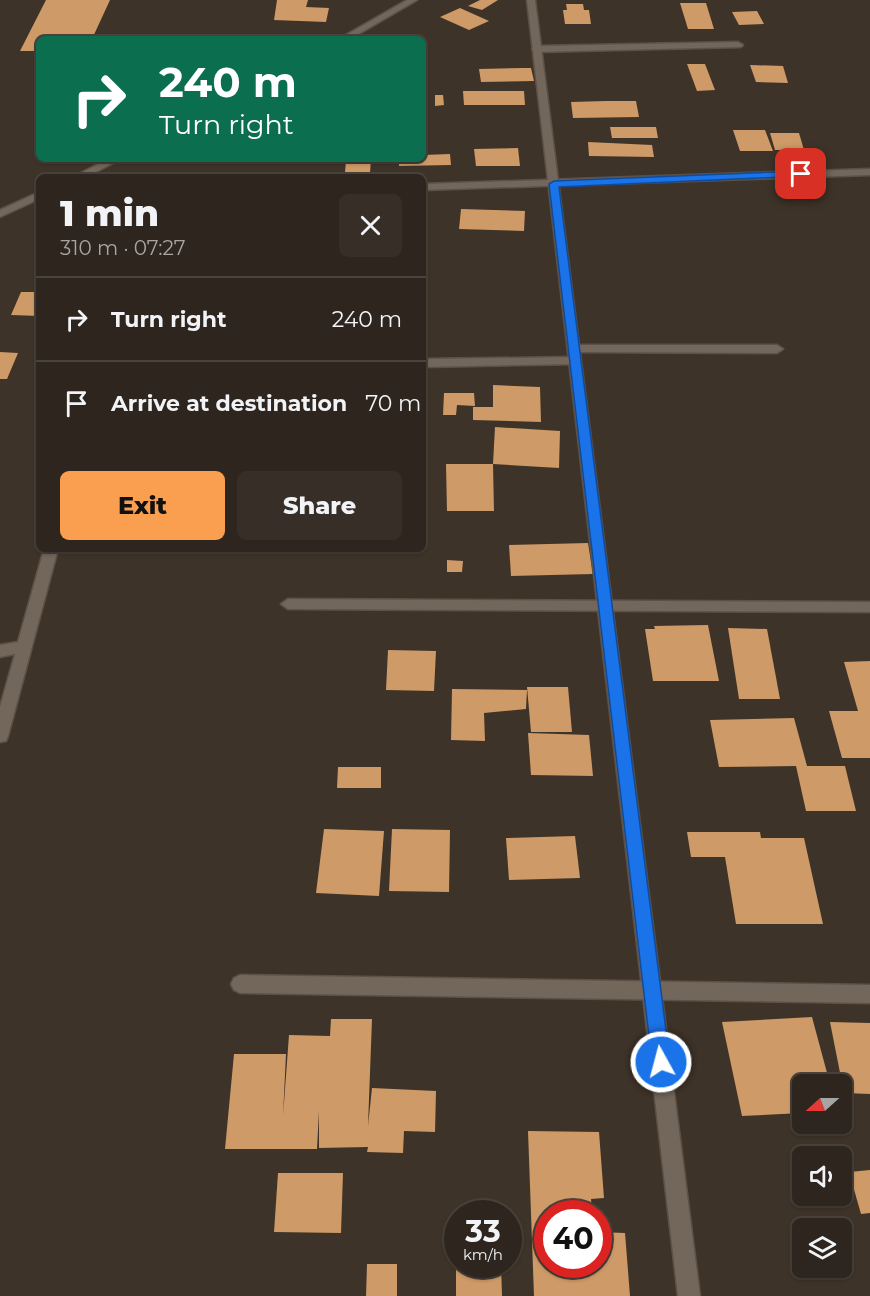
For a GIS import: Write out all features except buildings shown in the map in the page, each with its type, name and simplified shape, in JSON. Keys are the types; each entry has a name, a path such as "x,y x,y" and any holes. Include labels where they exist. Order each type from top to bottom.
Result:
{"street":[{"path":"348,36 413,0"},
{"path":"531,0 689,1296"},
{"path":"537,50 738,45"},
{"path":"84,174 110,162"},
{"path":"426,187 870,172"},
{"path":"0,214 36,196"},
{"path":"426,363 574,355 777,349"},
{"path":"0,736 50,552"},
{"path":"288,604 870,607"},
{"path":"0,651 24,647"},
{"path":"240,984 870,994"}],"route":[{"path":"661,1062 554,184 801,174"}]}
